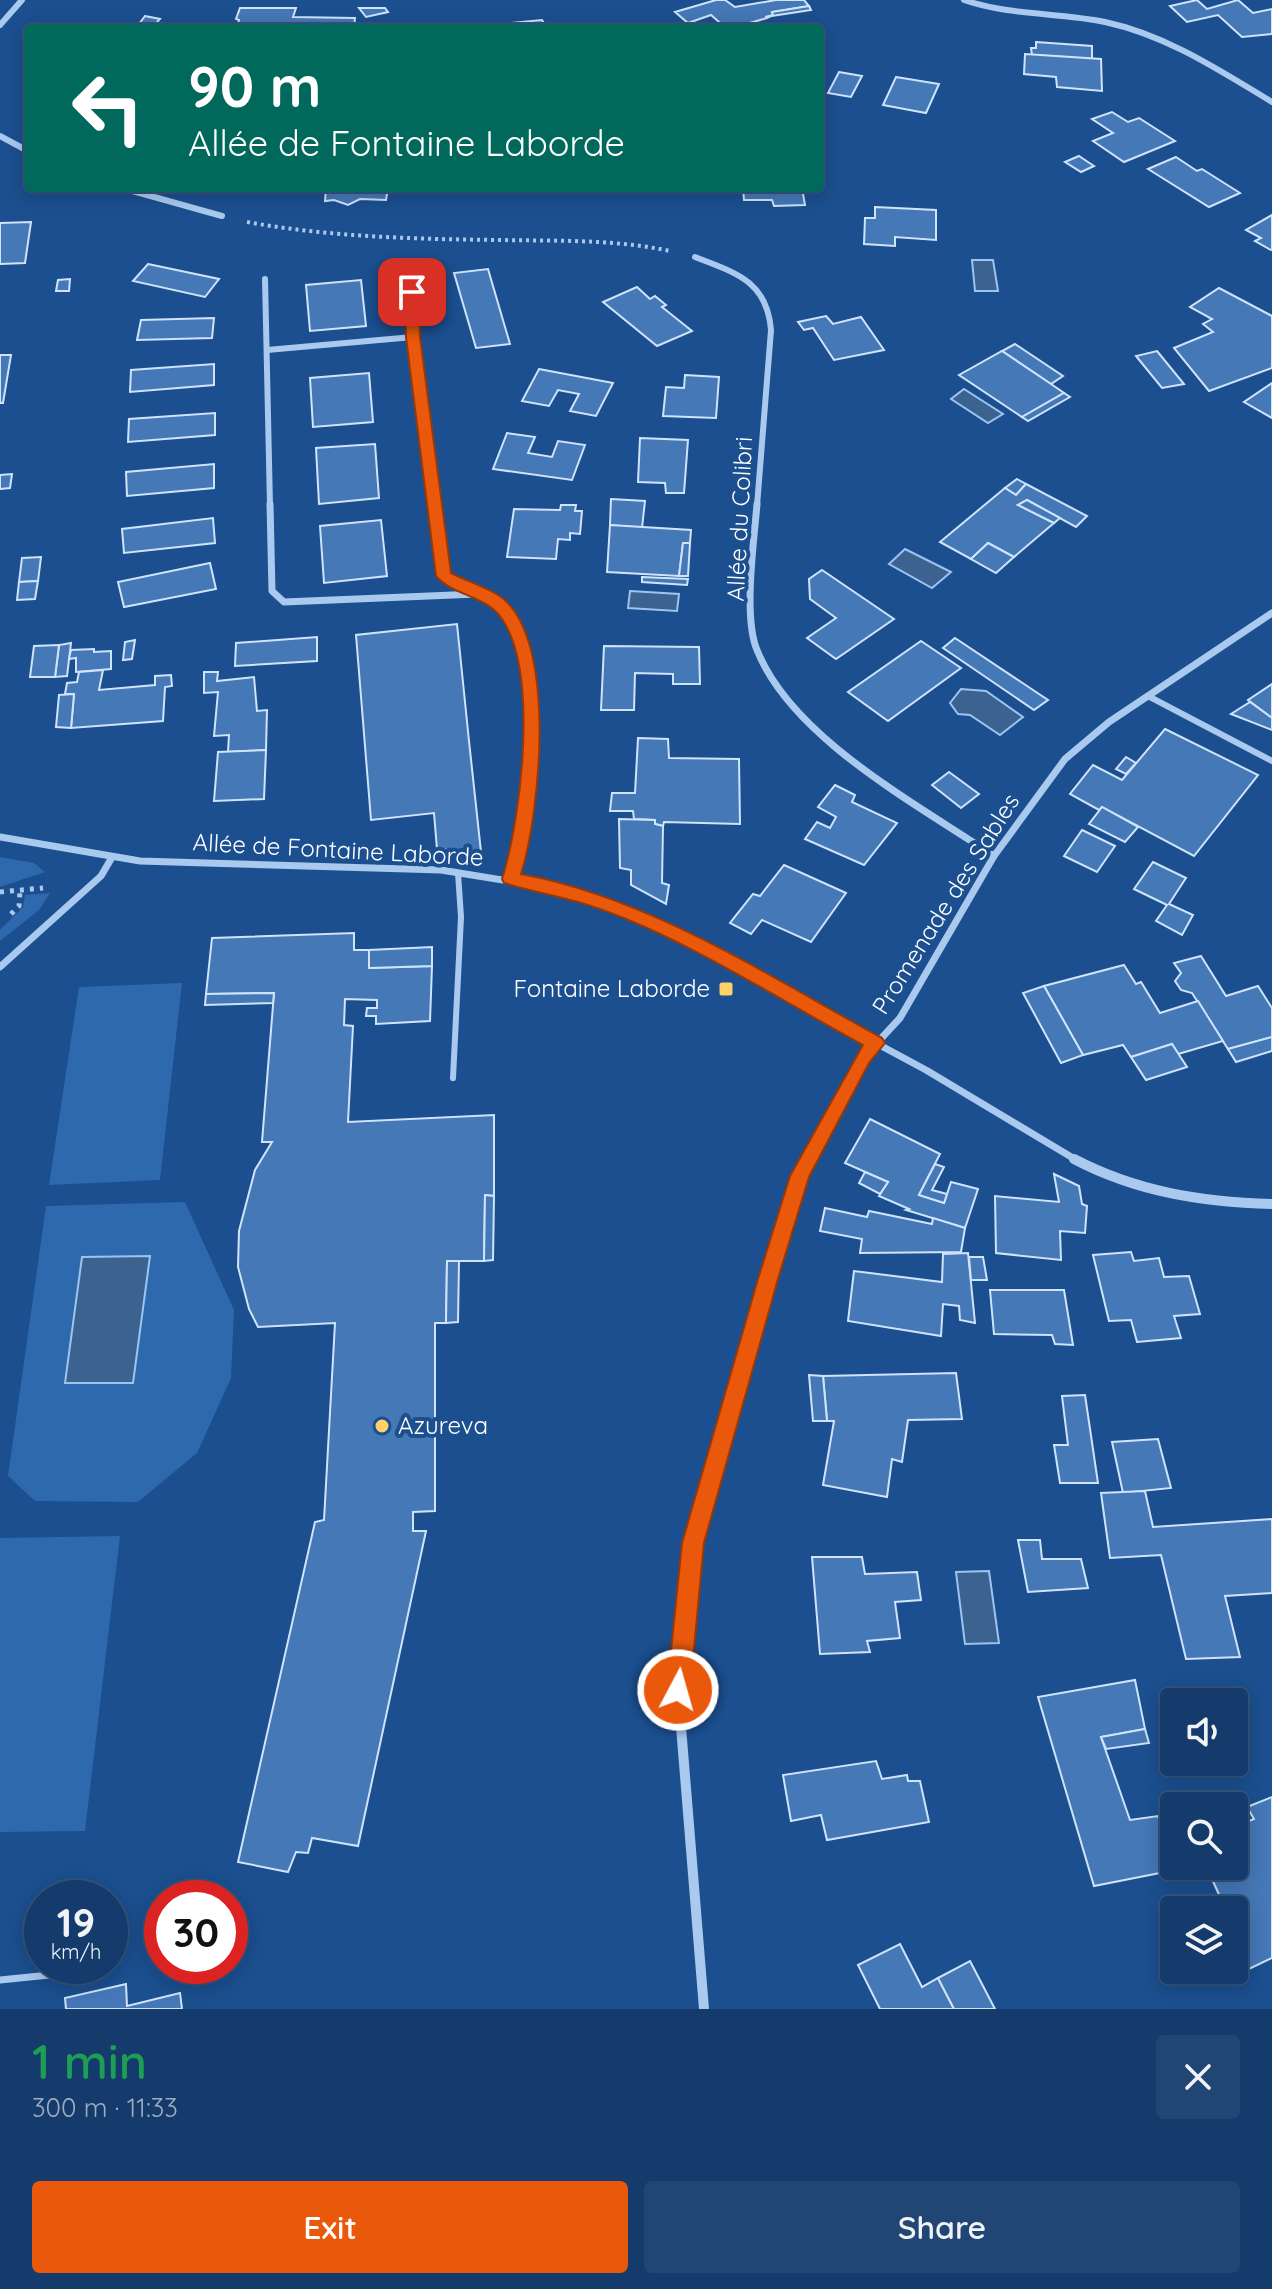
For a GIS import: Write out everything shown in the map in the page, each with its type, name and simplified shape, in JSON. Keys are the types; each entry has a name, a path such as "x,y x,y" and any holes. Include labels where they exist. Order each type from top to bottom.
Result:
{"street":[{"path":"0,25 22,0"},
{"path":"964,0 977,6 1021,14 1103,21 1166,39 1272,102"},
{"path":"0,136 24,149"},
{"path":"136,192 222,216"},
{"name":"Allée du Colibri","path":"695,257 729,270 752,284 769,305 771,330 750,591 756,649 790,706 825,741 994,856"},
{"path":"411,269 413,337 444,576 496,601 511,619 527,659 532,726 529,772 518,854 510,879"},
{"path":"265,279 272,591 284,602 482,594"},
{"path":"267,350 413,337"},
{"name":"Promenade des Sables","path":"704,2009 678,1690 693,1543 800,1176 863,1058 900,1018 994,856 1065,759 1109,722 1272,613"},
{"name":"Allée de Fontaine Laborde","path":"0,837 111,859 162,863 305,864 458,873 547,885 608,904 695,945 948,1082 1095,1170 1154,1190 1206,1201 1272,1204"},
{"path":"0,967 101,876 111,859"}],"lane":[{"path":"1148,696 1272,761"},
{"path":"453,1078 461,917 458,873"},
{"path":"0,1980 24,1978"}],"path":[{"path":"222,216 302,232 420,239 628,242 695,257"},
{"path":"0,892 50,887"},
{"path":"10,916 19,906 20,890"}],"shaded area":[{"path":"972,260 993,260 998,291 975,291"},
{"path":"964,389 1003,414 988,423 951,399"},
{"path":"905,549 951,572 932,588 889,564"},
{"path":"630,591 679,594 677,611 628,608"},
{"path":"961,689 986,691 1023,717 1000,735 970,715 958,714 950,703"},
{"path":"0,857 34,863 45,872 0,887"},
{"path":"50,893 39,910 0,941 0,930 23,907 25,895"},
{"path":"182,983 160,1180 49,1185 79,987"},
{"path":"185,1202 234,1310 231,1378 197,1453 138,1502 35,1501 8,1476 46,1206"},
{"path":"150,1256 133,1383 65,1383 82,1257"},
{"path":"120,1536 85,1831 0,1832 0,1538"},
{"path":"989,1571 999,1643 965,1644 956,1572"}],"building":[{"path":"716,0 725,0 735,7 776,0 804,0 809,6 772,12 773,15 767,18 746,24 717,24 719,22 711,15 688,23 675,12"},
{"path":"1197,0 1207,9 1238,0 1253,13 1272,9 1272,34 1242,37 1218,15 1187,22 1170,6"},
{"path":"809,6 811,10 765,17 773,15 772,12"},
{"path":"240,8 296,8 293,17 355,18 354,24 238,24 239,20 236,19"},
{"path":"359,8 385,8 388,12 366,17"},
{"path":"145,16 160,19 156,24 139,24"},
{"path":"542,20 544,24 511,24"},
{"path":"1036,42 1092,46 1092,59 1032,55 1031,48 1036,48"},
{"path":"1025,54 1101,59 1102,91 1057,87 1056,77 1024,74"},
{"path":"839,72 862,76 851,97 828,93"},
{"path":"896,77 939,84 926,113 883,105"},
{"path":"1112,112 1128,122 1139,118 1175,141 1124,162 1093,141 1113,133 1092,119"},
{"path":"1079,156 1094,166 1081,172 1065,162"},
{"path":"1176,157 1240,193 1209,207 1148,169"},
{"path":"326,192 387,192 386,200 360,199 348,205 334,200 325,201"},
{"path":"743,192 803,192 805,205 774,206 772,200 744,200"},
{"path":"875,207 936,210 936,240 895,237 895,246 864,244 865,218 875,218"},
{"path":"1272,215 1271,250 1255,241 1261,238 1246,230"},
{"path":"31,222 25,263 0,264 0,223"},
{"path":"148,264 219,279 205,297 133,281"},
{"path":"488,269 510,344 476,348 454,273"},
{"path":"70,279 69,291 56,291 58,280"},
{"path":"361,280 366,326 310,331 306,285"},
{"path":"637,287 650,299 655,296 666,305 662,307 692,331 657,346 603,302"},
{"path":"1219,288 1272,316 1272,368 1209,391 1174,348 1213,332 1203,324 1212,319 1190,307"},
{"path":"826,316 833,324 861,317 884,350 834,360 813,328 804,330 798,322"},
{"path":"214,318 212,338 137,340 141,320"},
{"path":"1015,344 1063,376 1051,384 1002,351"},
{"path":"1002,351 1064,393 1022,417 959,375"},
{"path":"1157,351 1184,384 1162,388 1136,356"},
{"path":"0,355 11,355 3,403 0,403"},
{"path":"214,364 214,385 130,392 131,370"},
{"path":"539,369 613,383 596,416 570,411 579,394 558,390 549,406 522,401"},
{"path":"369,373 373,422 313,427 310,378"},
{"path":"685,375 719,377 716,418 663,416 666,387 684,388"},
{"path":"1272,383 1272,418 1244,402"},
{"path":"1064,393 1070,397 1028,421 1022,417"},
{"path":"215,413 215,435 128,442 129,419"},
{"path":"507,433 535,437 528,453 552,457 558,441 585,445 572,480 493,469"},
{"path":"640,438 688,440 684,493 666,493 665,483 638,482"},
{"path":"375,444 379,498 319,504 316,448"},
{"path":"214,464 214,488 127,496 126,472"},
{"path":"12,474 10,488 0,489 0,475"},
{"path":"1017,479 1026,484 1016,495 1005,488"},
{"path":"1026,484 1087,516 1076,527 1027,500 1018,505 1054,523 1014,557 988,543 971,559 940,542 1005,488 1016,495"},
{"path":"611,499 645,501 642,528 610,525"},
{"path":"1027,500 1060,518 1054,523 1018,505"},
{"path":"561,505 576,505 575,511 582,511 580,534 570,533 570,540 558,539 556,559 507,557 514,509 560,510"},
{"path":"213,518 215,543 124,553 122,529"},
{"path":"381,520 387,576 324,583 320,526"},
{"path":"610,525 691,530 690,543 683,543 679,576 607,572"},
{"path":"683,543 690,543 688,576 679,576"},
{"path":"988,543 1014,557 996,573 971,559"},
{"path":"41,557 38,581 19,582 22,558"},
{"path":"210,563 216,589 124,607 118,582"},
{"path":"822,570 894,619 836,659 807,638 836,618 810,599 809,579"},
{"path":"642,577 688,579 687,585 642,582"},
{"path":"38,581 35,599 17,600 19,582"},
{"path":"457,624 481,852 437,849 434,813 371,820 356,635"},
{"path":"317,637 317,661 235,666 236,643"},
{"path":"955,638 1048,700 1034,710 943,648"},
{"path":"135,640 132,659 123,660 125,642"},
{"path":"921,641 961,668 888,721 848,692"},
{"path":"71,643 67,676 55,677 59,645"},
{"path":"59,645 55,677 30,677 34,646"},
{"path":"604,646 699,647 700,684 673,684 673,674 635,673 634,710 601,710"},
{"path":"94,649 94,652 111,651 111,669 76,672 76,658 69,659 71,650"},
{"path":"103,670 99,690 155,685 155,676 171,675 172,686 165,687 163,721 71,728 74,694 65,694 67,683 77,682 79,672"},
{"path":"204,672 218,672 217,681 254,677 257,711 267,710 266,750 228,752 229,735 214,736 218,692 204,693"},
{"path":"1272,684 1272,718 1248,700"},
{"path":"74,694 71,728 56,727 59,695"},
{"path":"1250,702 1272,718 1272,730 1231,714"},
{"path":"1165,729 1258,775 1194,856 1102,807 1099,810 1070,794 1093,765 1122,780"},
{"path":"638,738 668,739 669,758 739,759 740,824 664,822 663,826 655,824 655,820 634,819 633,811 610,811 612,793 635,793"},
{"path":"266,750 264,799 214,801 218,752"},
{"path":"1126,757 1136,763 1126,774 1116,769"},
{"path":"949,772 979,794 961,808 932,785"},
{"path":"835,785 855,795 852,802 897,823 864,865 805,839 817,822 830,828 836,817 818,807"},
{"path":"1102,807 1138,827 1125,842 1089,824"},
{"path":"619,819 655,820 655,824 663,826 662,883 669,885 666,904 631,885 631,870 620,868"},
{"path":"1082,830 1115,846 1097,872 1064,856"},
{"path":"1153,862 1186,878 1169,904 1193,915 1182,935 1156,921 1167,905 1134,889"},
{"path":"784,865 846,893 811,942 762,920 751,934 730,923 753,894 760,896"},
{"name":"Azureva","path":"354,933 354,950 369,950 369,968 432,966 430,1021 376,1024 376,1016 366,1016 367,1008 377,1008 377,1000 345,999 344,1025 353,1026 348,1122 494,1115 494,1196 485,1195 484,1261 447,1261 446,1323 435,1323 435,1511 413,1512 413,1531 426,1531 358,1846 312,1838 308,1853 296,1852 288,1872 238,1862 315,1522 324,1520 335,1323 258,1327 249,1309 238,1267 239,1231 255,1170 272,1142 262,1142 274,993 206,994 212,938"},
{"path":"432,947 432,966 369,968 369,950"},
{"path":"1201,956 1226,996 1258,986 1272,1008 1272,1037 1228,1049 1192,993 1181,990 1175,981 1181,973 1174,963"},
{"path":"1124,965 1136,984 1141,982 1160,1013 1198,1001 1223,1041 1178,1054 1172,1044 1131,1057 1123,1045 1083,1055 1044,986"},
{"path":"1044,986 1083,1055 1061,1063 1023,993"},
{"path":"274,993 273,1003 205,1005 206,994"},
{"path":"1272,1037 1272,1051 1236,1062 1228,1049"},
{"path":"1172,1044 1187,1067 1146,1080 1131,1057"},
{"path":"870,1119 940,1154 919,1195 944,1203 951,1182 978,1189 965,1228 906,1210 909,1209 879,1196 888,1182 845,1163"},
{"path":"935,1164 944,1167 932,1190 947,1194 944,1203 919,1195"},
{"path":"865,1172 888,1182 880,1194 859,1183"},
{"path":"1054,1174 1079,1186 1082,1204 1087,1206 1085,1233 1060,1231 1061,1260 996,1253 995,1196 1059,1202"},
{"path":"485,1195 494,1196 493,1260 484,1261"},
{"path":"825,1208 867,1217 869,1211 932,1224 933,1218 965,1228 961,1252 860,1253 862,1239 820,1231"},
{"path":"1131,1252 1134,1261 1159,1258 1164,1277 1189,1276 1200,1314 1174,1316 1181,1338 1137,1342 1131,1320 1109,1321 1093,1255"},
{"path":"968,1253 975,1323 960,1320 959,1306 943,1304 941,1336 848,1321 854,1271 942,1282 943,1254"},
{"path":"969,1257 983,1257 987,1280 971,1280"},
{"path":"447,1261 459,1261 458,1322 446,1323"},
{"path":"990,1290 1064,1290 1073,1345 1055,1344 1052,1335 994,1334"},
{"path":"956,1373 962,1419 908,1420 902,1462 892,1459 887,1497 823,1485 834,1421 827,1421 823,1376"},
{"path":"809,1375 823,1376 827,1421 813,1421"},
{"path":"1085,1395 1098,1483 1060,1483 1054,1445 1068,1445 1062,1396"},
{"path":"1158,1439 1171,1488 1123,1493 1112,1442"},
{"path":"1145,1491 1153,1527 1272,1519 1272,1593 1225,1596 1240,1657 1186,1659 1161,1555 1110,1558 1101,1493"},
{"path":"1018,1540 1040,1540 1042,1559 1081,1559 1088,1588 1028,1592"},
{"path":"812,1557 862,1557 865,1574 917,1572 921,1600 895,1602 900,1638 867,1641 870,1652 820,1654"},
{"path":"1135,1680 1145,1729 1101,1737 1130,1820 1158,1816 1160,1873 1094,1886 1038,1697"},
{"path":"1145,1729 1149,1743 1106,1749 1101,1737"},
{"path":"876,1761 882,1779 907,1775 908,1781 920,1781 929,1822 827,1840 821,1815 791,1821 783,1775"},
{"path":"1272,1797 1272,1958 1249,1969 1248,1896 1220,1896 1212,1880 1248,1880 1248,1821 1254,1819 1248,1807"},
{"path":"900,1944 922,1987 938,1978 954,2009 880,2009 858,1965"},
{"path":"970,1961 995,2009 954,2009 938,1978"},
{"path":"126,1984 127,2006 180,1993 182,2009 66,2009 65,1998"}],"place":[{"name":"Fontaine Laborde","path":"726,989"},
{"name":"Azureva","path":"382,1426"}],"route":[{"path":"412,292 413,337 444,576 496,601 511,619 527,659 532,726 529,772 518,854 510,879 547,885 608,904 695,945 876,1043 863,1058 800,1176 768,1279 693,1543 678,1690"}]}
